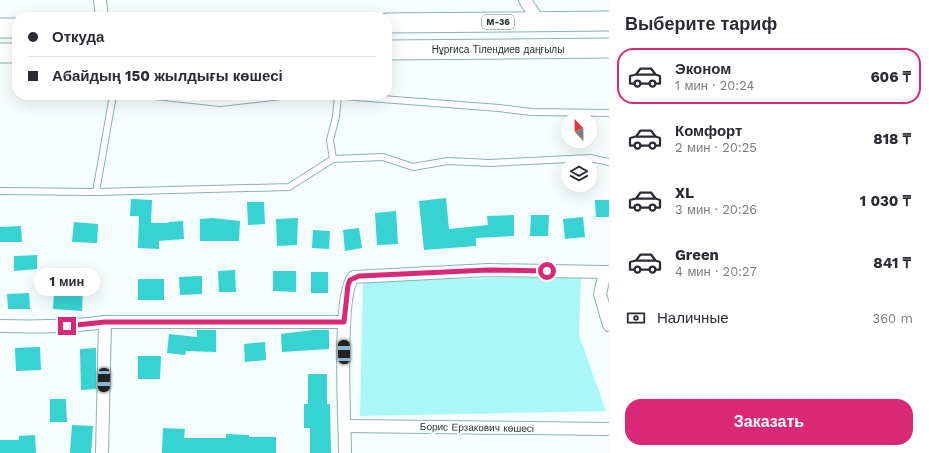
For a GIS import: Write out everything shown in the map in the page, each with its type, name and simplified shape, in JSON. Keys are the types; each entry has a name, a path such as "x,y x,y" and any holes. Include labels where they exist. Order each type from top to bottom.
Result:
{"main road":[{"name":"M-36","path":"392,23 609,21"},
{"path":"0,28 12,28"},
{"name":"Нұрғиса Тілендиев даңғылы","path":"392,50 609,48"},
{"path":"0,53 12,53"}],"street":[{"path":"100,0 101,12"},
{"path":"525,0 539,22"},
{"path":"345,453 344,322 348,285 350,280 359,276 488,270 607,272 600,294 609,325"},
{"path":"0,326 39,327 105,322 344,322"},
{"path":"102,453 105,322"},
{"name":"Борис Ерзакович көшесі","path":"345,426 609,429"}],"lane":[{"path":"96,192 112,100"},
{"path":"192,100 220,103 246,100"},
{"path":"333,160 330,140 336,117 338,100"},
{"path":"392,100 499,108 531,112 609,113"},
{"path":"0,191 96,192 289,187 333,160 383,158 413,167 448,161 489,163 590,158 609,162"}],"shaded area":[{"path":"581,276 579,335 606,411 360,416 363,281"}],"building":[{"path":"446,198 449,229 488,225 487,216 514,215 514,236 476,238 476,246 424,250 419,201"},
{"path":"131,199 152,200 151,223 183,221 184,239 159,241 159,249 138,248 139,216 130,216"},
{"path":"595,200 609,200 609,217 596,217"},
{"path":"247,202 264,202 265,224 248,225"},
{"path":"396,211 398,244 377,245 375,213"},
{"path":"531,215 549,215 548,236 530,236"},
{"path":"583,217 585,237 565,239 563,219"},
{"path":"213,218 240,221 239,241 200,241 200,219"},
{"path":"298,218 297,245 277,246 276,219"},
{"path":"74,222 98,224 97,243 72,242"},
{"path":"21,226 22,242 0,242 0,227"},
{"path":"359,228 362,248 345,251 343,230"},
{"path":"313,230 330,231 329,249 312,248"},
{"path":"37,255 37,269 14,271 14,256"},
{"path":"235,270 236,292 219,292 218,271"},
{"path":"273,271 296,271 296,292 273,291"},
{"path":"311,272 328,272 328,293 311,293"},
{"path":"202,276 202,294 180,295 179,277"},
{"path":"138,279 164,279 164,300 138,300"},
{"path":"54,289 83,290 82,311 53,309"},
{"path":"29,293 30,309 8,309 7,294"},
{"path":"197,330 216,330 216,352 186,351 185,355 167,353 169,334 197,337"},
{"path":"313,330 329,330 329,349 282,352 281,334"},
{"path":"265,342 266,360 245,362 244,344"},
{"path":"40,347 41,370 16,371 15,348"},
{"path":"96,348 96,389 81,390 80,349"},
{"path":"138,356 161,356 160,379 138,379"},
{"path":"308,374 327,374 327,404 330,404 331,453 310,453 310,428 304,428 304,404 308,404"},
{"path":"50,399 66,399 67,422 50,422"},
{"path":"72,425 93,426 91,453 70,453"},
{"path":"163,428 185,429 184,438 226,438 226,434 249,435 249,437 276,437 276,453 162,453"},
{"path":"35,435 36,453 0,453 0,440 19,440 19,436"}],"route":[{"path":"67,326 105,322 344,322 348,285 350,280 354,277 488,270 547,271"}]}
